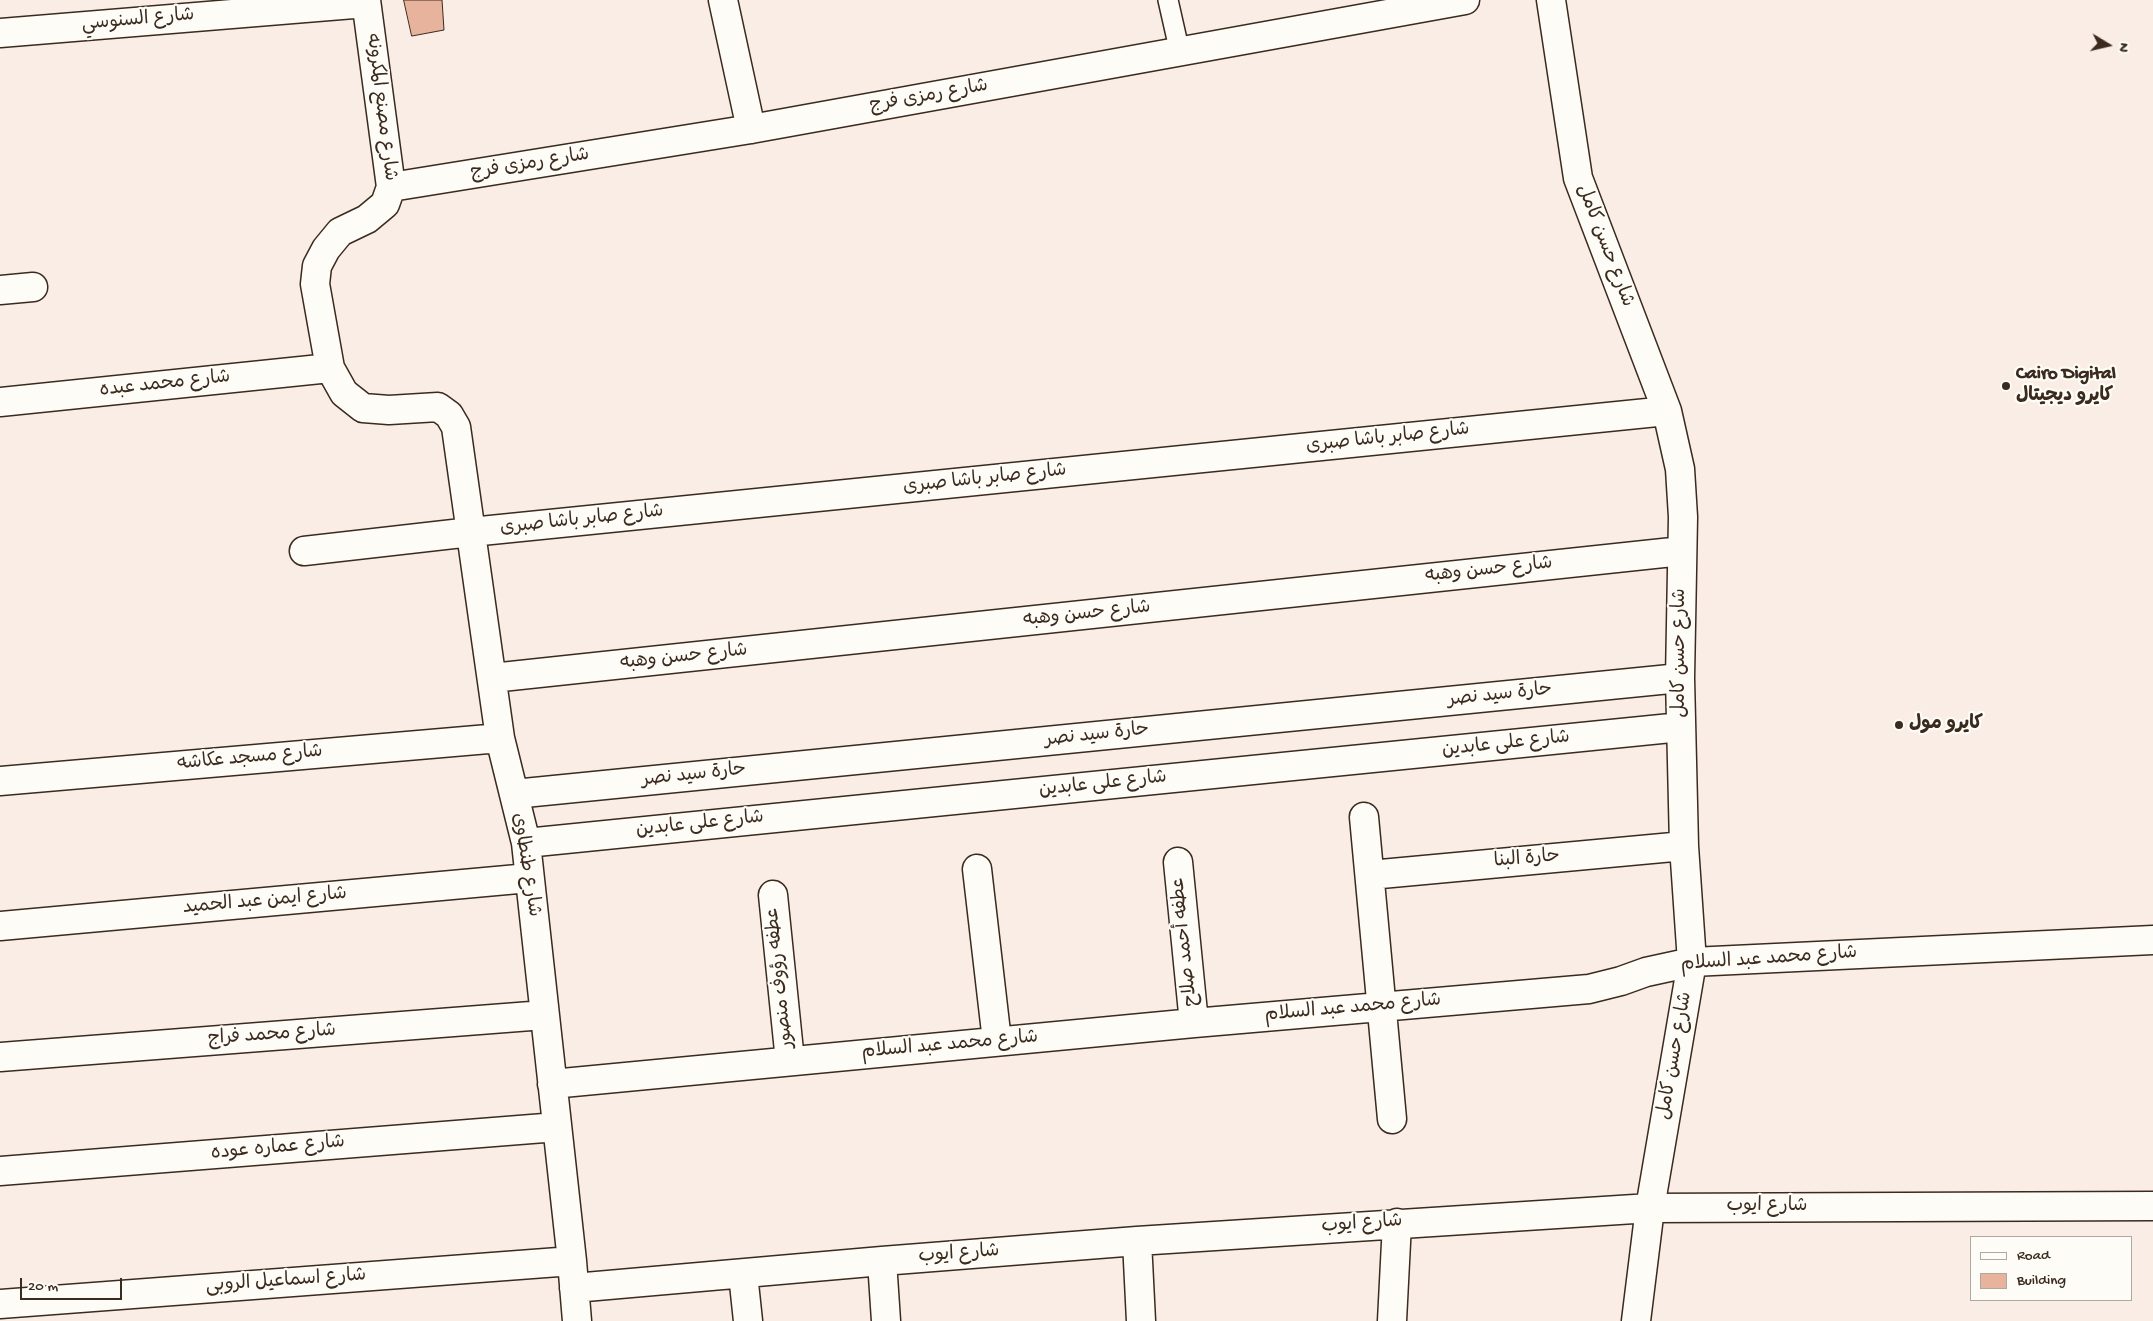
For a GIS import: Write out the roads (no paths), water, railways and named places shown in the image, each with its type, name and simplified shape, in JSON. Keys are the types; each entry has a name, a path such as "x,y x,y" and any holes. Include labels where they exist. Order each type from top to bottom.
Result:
{"street":[{"path":"724,0 750,129"},
{"name":"شارع رمزى فرج","path":"391,187 750,129 1180,53 1465,0"},
{"name":"شارع حسن كامل","path":"1551,0 1578,178 1667,411 1680,469 1682,551 1681,727 1684,846 1692,962 1650,1208 1636,1321"},
{"name":"شارع السنوسي","path":"0,33 366,1"},
{"name":"شارع مصنع المكرونه","path":"366,1 391,187 385,204 366,219 340,232 326,249 318,266 315,284 330,368 344,393 363,408 389,410 438,407 449,415"},
{"path":"0,290 34,287"},
{"name":"شارع محمد عبده","path":"0,402 330,368"},
{"name":"شارع صابر باشا صبرى","path":"304,551 471,532 1667,411"},
{"name":"شارع طنطاوى","path":"449,415 456,427 500,738 526,843 577,1321"},
{"name":"شارع حسن وهبه","path":"492,678 1682,551"},
{"name":"حارة سيد نصر","path":"514,794 1680,678"},
{"name":"شارع على عابدين","path":"526,843 1681,727"},
{"name":"شارع مسجد عكاشه","path":"0,780 500,738"},
{"path":"1364,817 1392,1119"},
{"name":"حارة البنا","path":"1370,875 1684,846"},
{"name":"عطفه أحمد صلاح","path":"1178,862 1194,1023"},
{"path":"977,869 997,1041"},
{"name":"شارع ايمن عبد الحميد","path":"0,926 530,878"},
{"name":"عطفه رؤوف منصور","path":"773,895 790,1061"},
{"name":"شارع محمد عبد السلام","path":"552,1084 997,1041 1589,988 1621,982 1646,972 1692,962 2153,940"},
{"name":"شارع محمد فراج","path":"0,1056 544,1015"},
{"name":"شارع عماره عوده","path":"0,1171 557,1127"},
{"name":"شارع ايوب","path":"574,1288 1137,1241 1650,1208 2153,1206"},
{"path":"1392,1321 1397,1223"},
{"path":"1137,1241 1141,1321"},
{"name":"شارع اسماعيل الروبى","path":"0,1304 572,1261"},
{"path":"882,1261 886,1321"},
{"path":"743,1274 748,1321"}],"lane":[{"path":"1168,0 1180,53"}],"place":[{"name":"Cairo Digital كايرو ديجيتال","path":"2006,386"},
{"name":"كايرو مول","path":"1899,725"}]}
